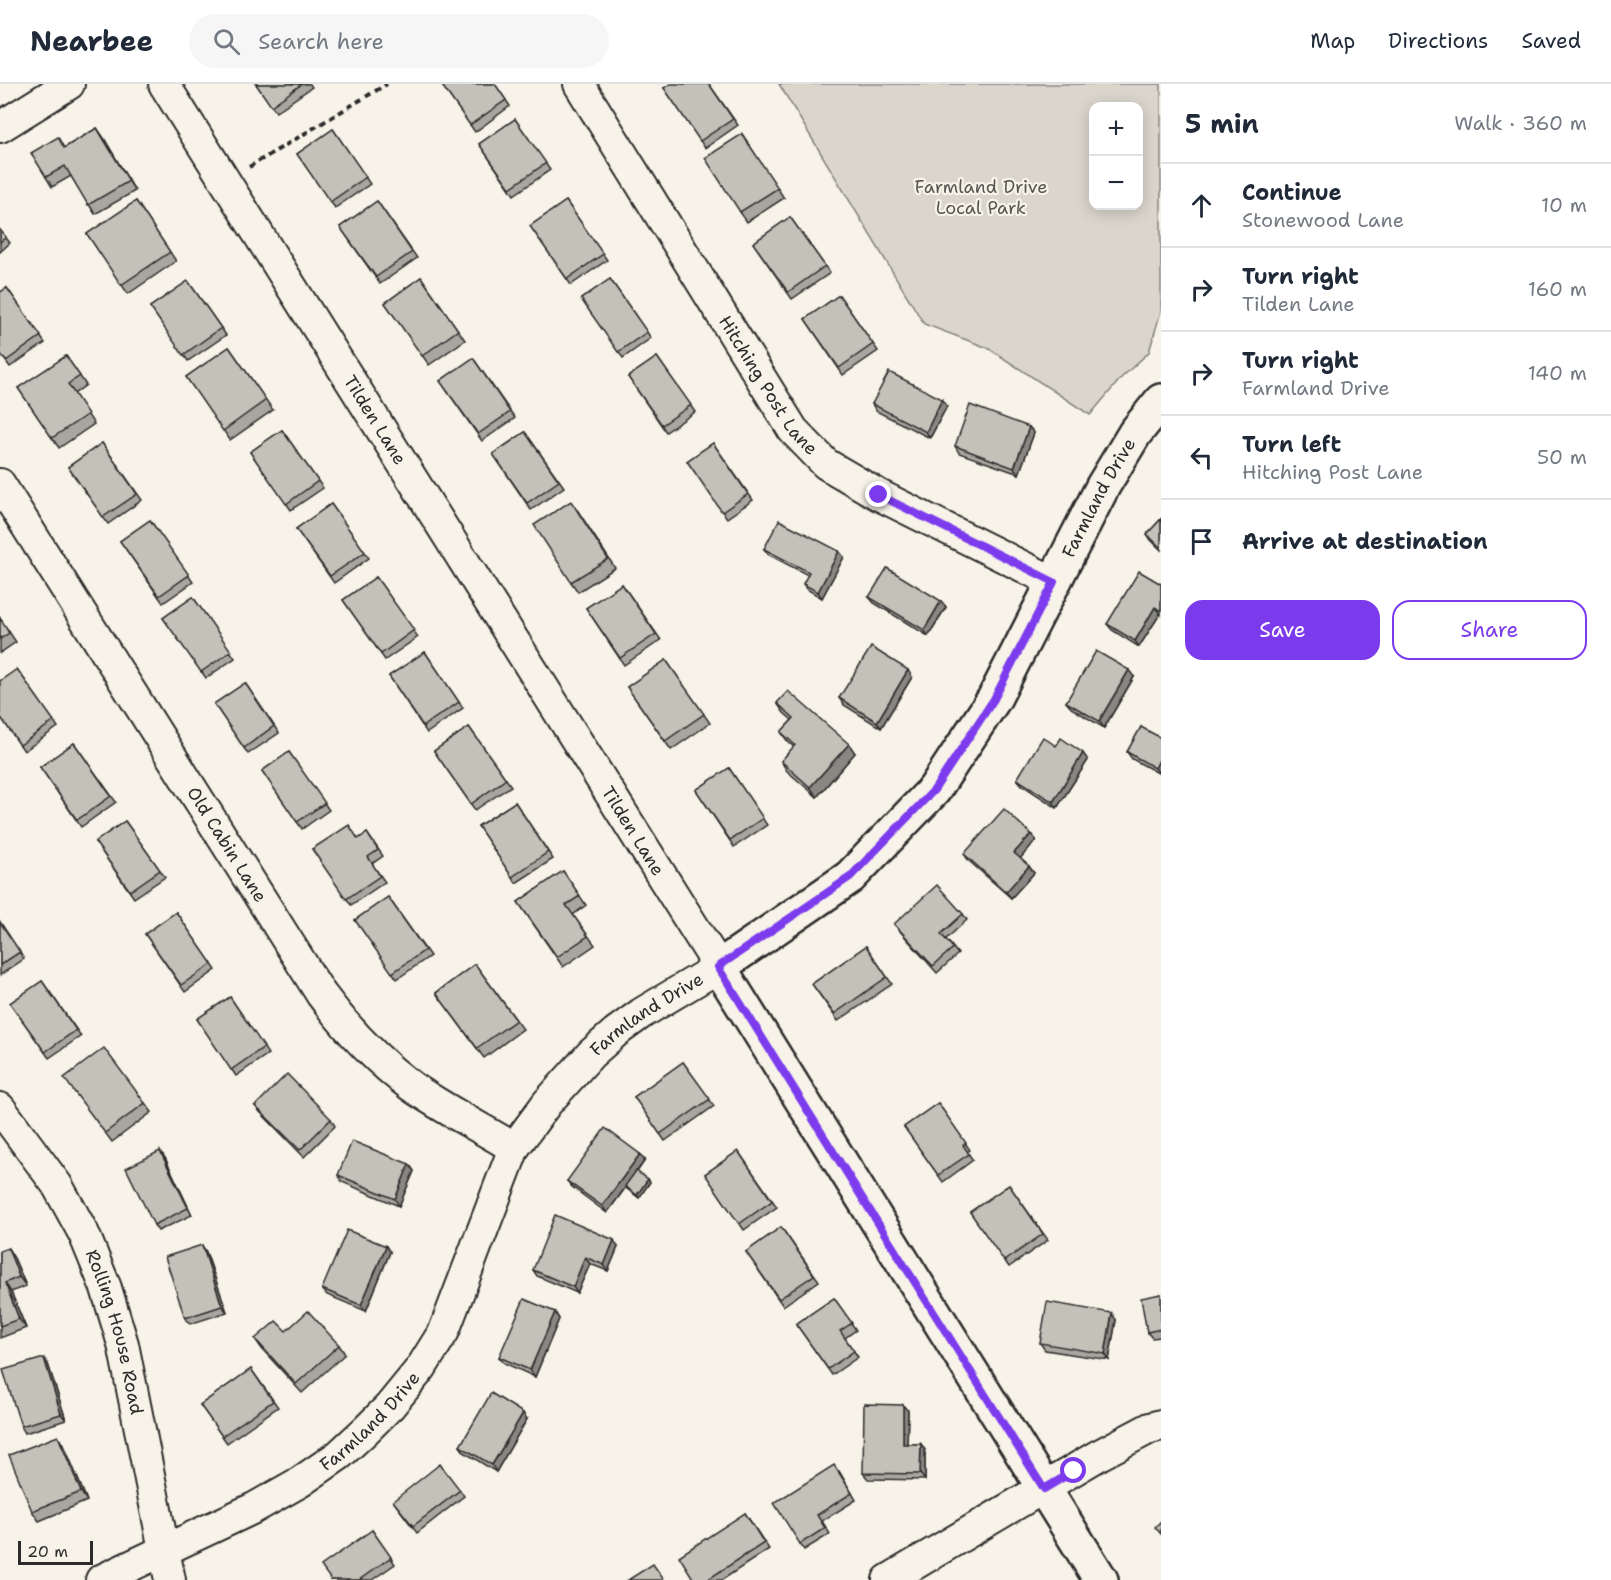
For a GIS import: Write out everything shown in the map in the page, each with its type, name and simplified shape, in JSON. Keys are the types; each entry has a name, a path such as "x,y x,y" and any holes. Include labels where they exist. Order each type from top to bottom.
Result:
{"street":[{"path":"0,127 69,84"},
{"name":"Tilden Lane","path":"164,84 1101,1580"},
{"name":"Hitching Post Lane","path":"579,84 793,430 807,446 826,464 879,495 1054,582"},
{"name":"Farmland Drive","path":"101,1580 254,1508 300,1482 339,1455 390,1406 421,1368 444,1331 514,1148 547,1103 591,1054 616,1032 642,1013 718,967 850,877 934,790 994,699 1103,486 1135,433 1161,401"},
{"name":"Old Cabin Lane","path":"0,484 321,994 346,1028 375,1057 412,1086 514,1148"},
{"name":"Rolling House Road","path":"0,1108 57,1185 84,1234 106,1287 123,1344 170,1580"},
{"path":"888,1580 1099,1455 1150,1428 1161,1425"}],"path":[{"path":"225,181 387,84"}],"green space":[{"name":"Farmland Drive Local Park","path":"779,84 1161,84 1161,311 1149,352 1122,377 1090,415 988,348 924,324"}],"building":[{"path":"256,84 302,84 271,106"},
{"path":"441,84 495,84 506,100 470,125"},
{"path":"670,84 709,84 733,119 700,141 664,88"},
{"path":"515,119 546,163 510,188 479,144"},
{"path":"97,128 129,181 88,205 65,166 46,177 31,153 58,137 64,148"},
{"path":"333,129 366,177 330,202 297,154"},
{"path":"742,134 778,188 740,212 705,158"},
{"path":"136,201 170,252 121,285 87,234"},
{"path":"377,201 412,252 376,277 340,227"},
{"path":"566,201 603,254 567,279 530,226"},
{"path":"790,217 825,266 788,292 753,243"},
{"path":"0,230 6,237 0,242"},
{"path":"421,277 458,330 422,356 385,303"},
{"path":"610,279 647,332 618,352 581,299"},
{"path":"188,281 221,328 183,355 150,307"},
{"path":"7,288 41,336 6,361 0,353 0,292"},
{"path":"839,295 873,344 839,368 805,319"},
{"path":"229,347 266,400 223,431 186,377"},
{"path":"66,356 80,376 68,384 88,414 52,438 18,388"},
{"path":"657,357 691,405 662,425 628,377"},
{"path":"473,358 510,412 478,434 440,381"},
{"path":"889,372 942,399 926,432 872,404"},
{"path":"970,405 1029,427 1014,468 955,446"},
{"path":"282,430 318,481 286,504 250,452"},
{"path":"525,432 559,481 527,503 493,454"},
{"path":"102,443 137,494 103,517 68,467"},
{"path":"713,443 748,494 722,512 687,461"},
{"path":"571,501 608,559 571,582 534,525"},
{"path":"331,504 365,552 330,576 296,529"},
{"path":"1161,519 1161,548 1147,534"},
{"path":"150,520 189,575 159,596 120,541"},
{"path":"779,520 839,551 818,592 803,584 809,572 764,549"},
{"path":"887,568 941,601 924,630 869,597"},
{"path":"1139,571 1161,584 1161,611 1155,607 1135,641 1107,624"},
{"path":"376,577 414,630 381,654 343,600"},
{"path":"622,584 656,634 620,658 586,608"},
{"path":"193,597 231,651 201,672 163,618"},
{"path":"0,618 9,633 0,639"},
{"path":"871,647 908,670 877,722 839,698"},
{"path":"1096,651 1129,670 1099,721 1066,702"},
{"path":"425,652 459,702 423,726 389,676"},
{"path":"666,660 704,714 665,741 627,687"},
{"path":"17,669 54,721 20,745 0,716 0,681"},
{"path":"245,683 274,726 244,748 214,704"},
{"path":"788,691 849,744 810,787 781,761 795,745 781,732 794,718 777,703"},
{"path":"469,727 506,779 471,804 434,751"},
{"path":"1141,727 1161,738 1161,756 1155,768 1127,752"},
{"path":"1043,737 1056,746 1061,738 1083,753 1053,802 1017,779"},
{"path":"74,743 111,796 77,820 40,767"},
{"path":"289,752 325,803 297,822 262,771"},
{"path":"729,768 763,818 730,840 696,790"},
{"path":"515,802 548,852 512,877 478,826"},
{"path":"1004,809 1031,834 1014,853 1029,866 1006,892 964,854"},
{"path":"125,821 160,870 130,891 95,842"},
{"path":"349,825 358,839 367,833 378,850 368,857 380,876 346,899 312,849"},
{"path":"563,871 580,896 566,905 588,936 557,957 518,902"},
{"path":"937,885 963,914 941,934 953,948 933,966 894,924"},
{"path":"388,897 425,950 392,973 355,920"},
{"path":"176,912 212,964 181,985 145,934"},
{"path":"0,922 20,952 0,965"},
{"path":"866,946 887,977 834,1014 812,984"},
{"path":"475,964 516,1020 477,1048 436,993"},
{"path":"42,981 76,1030 45,1052 10,1003"},
{"path":"230,997 264,1047 231,1070 197,1019"},
{"path":"104,1048 145,1103 105,1133 64,1078"},
{"path":"683,1062 710,1099 660,1134 634,1097"},
{"path":"287,1074 331,1119 300,1150 255,1106"},
{"path":"938,1103 966,1143 963,1145 969,1154 938,1175 904,1127"},
{"path":"605,1128 640,1154 602,1206 567,1181"},
{"path":"352,1141 409,1164 395,1199 338,1175"},
{"path":"160,1151 188,1208 154,1225 126,1168"},
{"path":"738,1151 772,1201 739,1224 705,1174"},
{"path":"636,1171 648,1179 637,1195 625,1186"},
{"path":"1009,1185 1043,1234 1004,1261 970,1212"},
{"path":"555,1215 614,1240 604,1265 585,1257 573,1287 533,1270"},
{"path":"781,1227 814,1275 779,1299 746,1252"},
{"path":"347,1230 386,1246 361,1305 322,1289"},
{"path":"202,1245 222,1306 185,1318 165,1257"},
{"path":"8,1248 19,1277 5,1283 19,1319 0,1326 0,1251"},
{"path":"1161,1294 1161,1329 1147,1332 1141,1298"},
{"path":"834,1298 852,1323 840,1331 854,1351 828,1369 796,1324"},
{"path":"524,1299 555,1312 530,1370 499,1357"},
{"path":"1047,1302 1112,1313 1105,1354 1040,1343"},
{"path":"308,1311 339,1345 296,1384 255,1339 276,1321 286,1331"},
{"path":"44,1358 61,1414 21,1426 3,1370"},
{"path":"251,1369 273,1401 222,1436 200,1405"},
{"path":"491,1393 523,1413 492,1465 460,1446"},
{"path":"864,1404 903,1405 903,1444 921,1444 920,1474 863,1473"},
{"path":"58,1436 81,1492 32,1511 9,1455"},
{"path":"440,1464 460,1490 413,1526 393,1501"},
{"path":"834,1465 852,1493 817,1515 825,1528 800,1544 774,1503"},
{"path":"745,1513 764,1543 707,1580 694,1580 679,1556"},
{"path":"1161,1521 1161,1534 1155,1527"},
{"path":"372,1530 391,1557 359,1580 331,1580 321,1566"},
{"path":"653,1564 664,1580 628,1580"}],"route":[{"path":"879,495 1054,582 994,699 934,790 850,877 718,967 1044,1489 1074,1471"}]}
